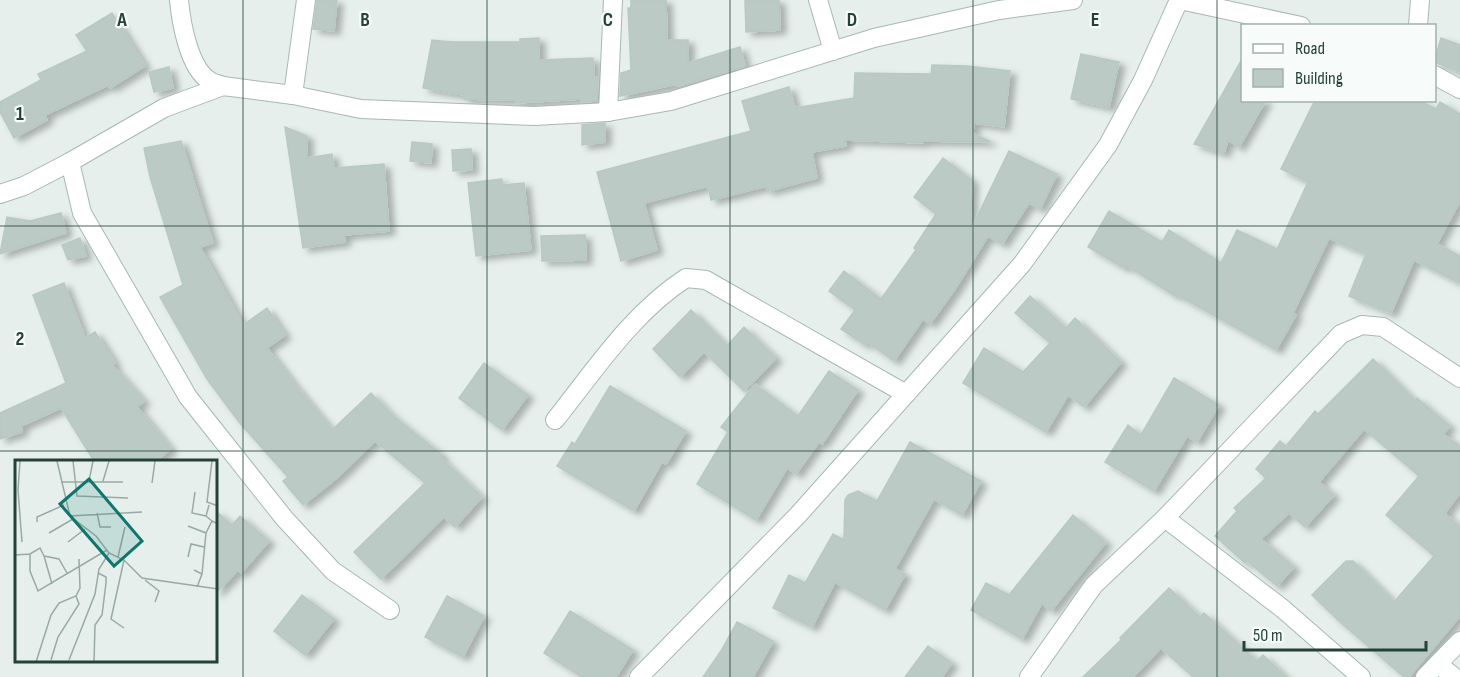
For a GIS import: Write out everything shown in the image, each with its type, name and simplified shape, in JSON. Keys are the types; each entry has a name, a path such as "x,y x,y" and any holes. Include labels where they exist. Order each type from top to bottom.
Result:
{"street":[{"path":"179,0 185,40 196,64 209,81 224,86 293,95 361,109 534,116 608,112 671,101 874,38 999,10 1073,0"},
{"path":"293,95 306,0"},
{"path":"608,112 613,0"},
{"path":"818,0 832,51"},
{"path":"639,677 798,515 1022,264 1108,145 1143,80 1179,0 1292,24"},
{"path":"1418,24 1420,0"},
{"path":"1436,76 1460,88"},
{"path":"0,194 24,186 70,162 164,108 224,86"},
{"path":"70,162 82,213 188,397 284,518 333,571 390,610"},
{"path":"555,420 646,309 670,288 686,278 706,280 906,394"},
{"path":"1029,677 1094,585 1165,518 1341,334 1362,325 1383,327 1460,378"},
{"path":"1165,518 1282,609 1360,677"},
{"path":"1454,677 1431,670 1460,641"}],"building":[{"path":"317,0 337,0 334,31 313,29"},
{"path":"631,0 666,0 667,40 688,40 688,63 740,47 745,66 686,84 620,96 621,73 631,70 628,8 631,8"},
{"path":"745,0 779,0 780,30 746,32"},
{"path":"112,13 145,66 110,88 108,85 45,115 47,120 14,138 0,112 0,102 41,80 38,74 87,51 76,35"},
{"path":"539,38 539,60 593,58 594,78 598,77 597,101 581,102 581,99 516,103 516,100 464,99 464,95 423,88 432,40 520,42 520,39"},
{"path":"1441,38 1460,45 1460,72 1436,63"},
{"path":"1081,54 1119,62 1109,107 1071,99"},
{"path":"1241,61 1241,102 1265,102 1239,147 1228,140 1224,153 1194,144"},
{"path":"932,65 1010,71 1004,127 974,123 973,131 968,131 991,142 920,141 922,143 845,140 846,146 812,152 817,178 768,191 767,186 711,200 708,186 644,203 657,250 621,261 597,172 751,131 742,101 789,87 795,108 854,98 855,73 931,74"},
{"path":"169,67 173,88 154,92 149,72"},
{"path":"1314,102 1422,102 1436,109 1440,102 1460,114 1460,201 1437,244 1460,256 1460,283 1414,260 1391,313 1349,296 1366,254 1329,238 1293,313 1296,315 1276,350 1176,294 1175,296 1126,265 1124,268 1088,247 1109,211 1162,242 1169,230 1221,263 1237,230 1277,249 1308,182 1281,169"},
{"path":"605,123 605,142 582,145 582,125"},
{"path":"285,127 307,136 307,158 332,154 334,168 384,164 389,231 344,235 345,242 303,248"},
{"path":"181,141 213,243 200,247 243,325 267,308 285,335 267,348 332,430 371,393 392,415 442,455 440,457 482,497 455,527 444,517 381,579 354,552 425,483 375,441 338,477 303,505 283,481 288,477 239,422 207,379 160,297 183,285 150,177 144,148"},
{"path":"412,142 432,144 431,163 410,161"},
{"path":"471,149 472,170 453,171 452,150"},
{"path":"1009,151 1057,174 1040,209 1029,203 1002,244 988,236 930,324 923,319 894,361 867,342 865,345 841,329 855,310 829,291 844,271 881,299 916,250 914,248 936,214 914,197 943,158 972,180 970,231"},
{"path":"502,179 502,185 524,183 531,250 476,256 468,183"},
{"path":"61,213 66,233 0,254 7,217 30,221"},
{"path":"585,235 586,260 542,261 541,236"},
{"path":"80,238 86,256 68,260 62,245"},
{"path":"64,283 85,338 95,332 115,363 112,365 144,401 137,407 171,449 157,460 93,460 61,408 21,426 22,432 0,439 0,413 66,383 33,295"},
{"path":"1030,296 1066,328 1075,318 1121,362 1084,407 1068,395 1046,432 963,383 984,348 1023,372 1050,343 1015,313"},
{"path":"691,310 727,346 744,327 776,358 744,391 704,352 680,377 653,349"},
{"path":"1373,359 1415,401 1417,398 1450,426 1443,434 1460,446 1460,493 1445,513 1460,527 1460,616 1409,677 1404,677 1312,595 1346,561 1353,561 1394,602 1434,556 1386,515 1419,476 1364,429 1319,482 1334,495 1305,527 1289,513 1261,539 1294,567 1277,586 1247,561 1245,563 1215,536 1237,511 1234,508 1266,478 1256,469 1280,441 1286,446 1315,411 1318,414"},
{"path":"484,363 528,395 502,430 459,398"},
{"path":"829,371 858,390 822,444 819,442 796,474 787,468 756,520 697,484 728,432 721,427 755,384 798,416"},
{"path":"1174,378 1219,405 1197,442 1187,436 1154,491 1105,462 1128,425 1141,435"},
{"path":"610,386 686,431 666,464 662,462 634,511 557,466 572,442 575,444"},
{"path":"910,442 981,481 962,515 934,499 895,569 905,574 885,610 835,582 812,627 773,608 789,575 805,583 833,534 844,540 845,500 848,495 858,491 877,501"},
{"path":"218,513 232,525 240,516 269,541 241,573 238,570 218,591"},
{"path":"1073,515 1106,542 1051,611 1042,603 1022,639 971,610 986,583 1009,595"},
{"path":"1169,588 1200,617 1204,613 1257,661 1263,655 1286,677 1193,677 1161,648 1133,677 1083,677"},
{"path":"302,595 334,619 305,655 274,631"},
{"path":"447,596 484,616 463,657 425,637"},
{"path":"570,611 633,650 616,677 582,677 544,653"},
{"path":"737,622 773,641 753,677 703,677 721,651"},
{"path":"928,646 952,663 942,677 905,677"}]}
